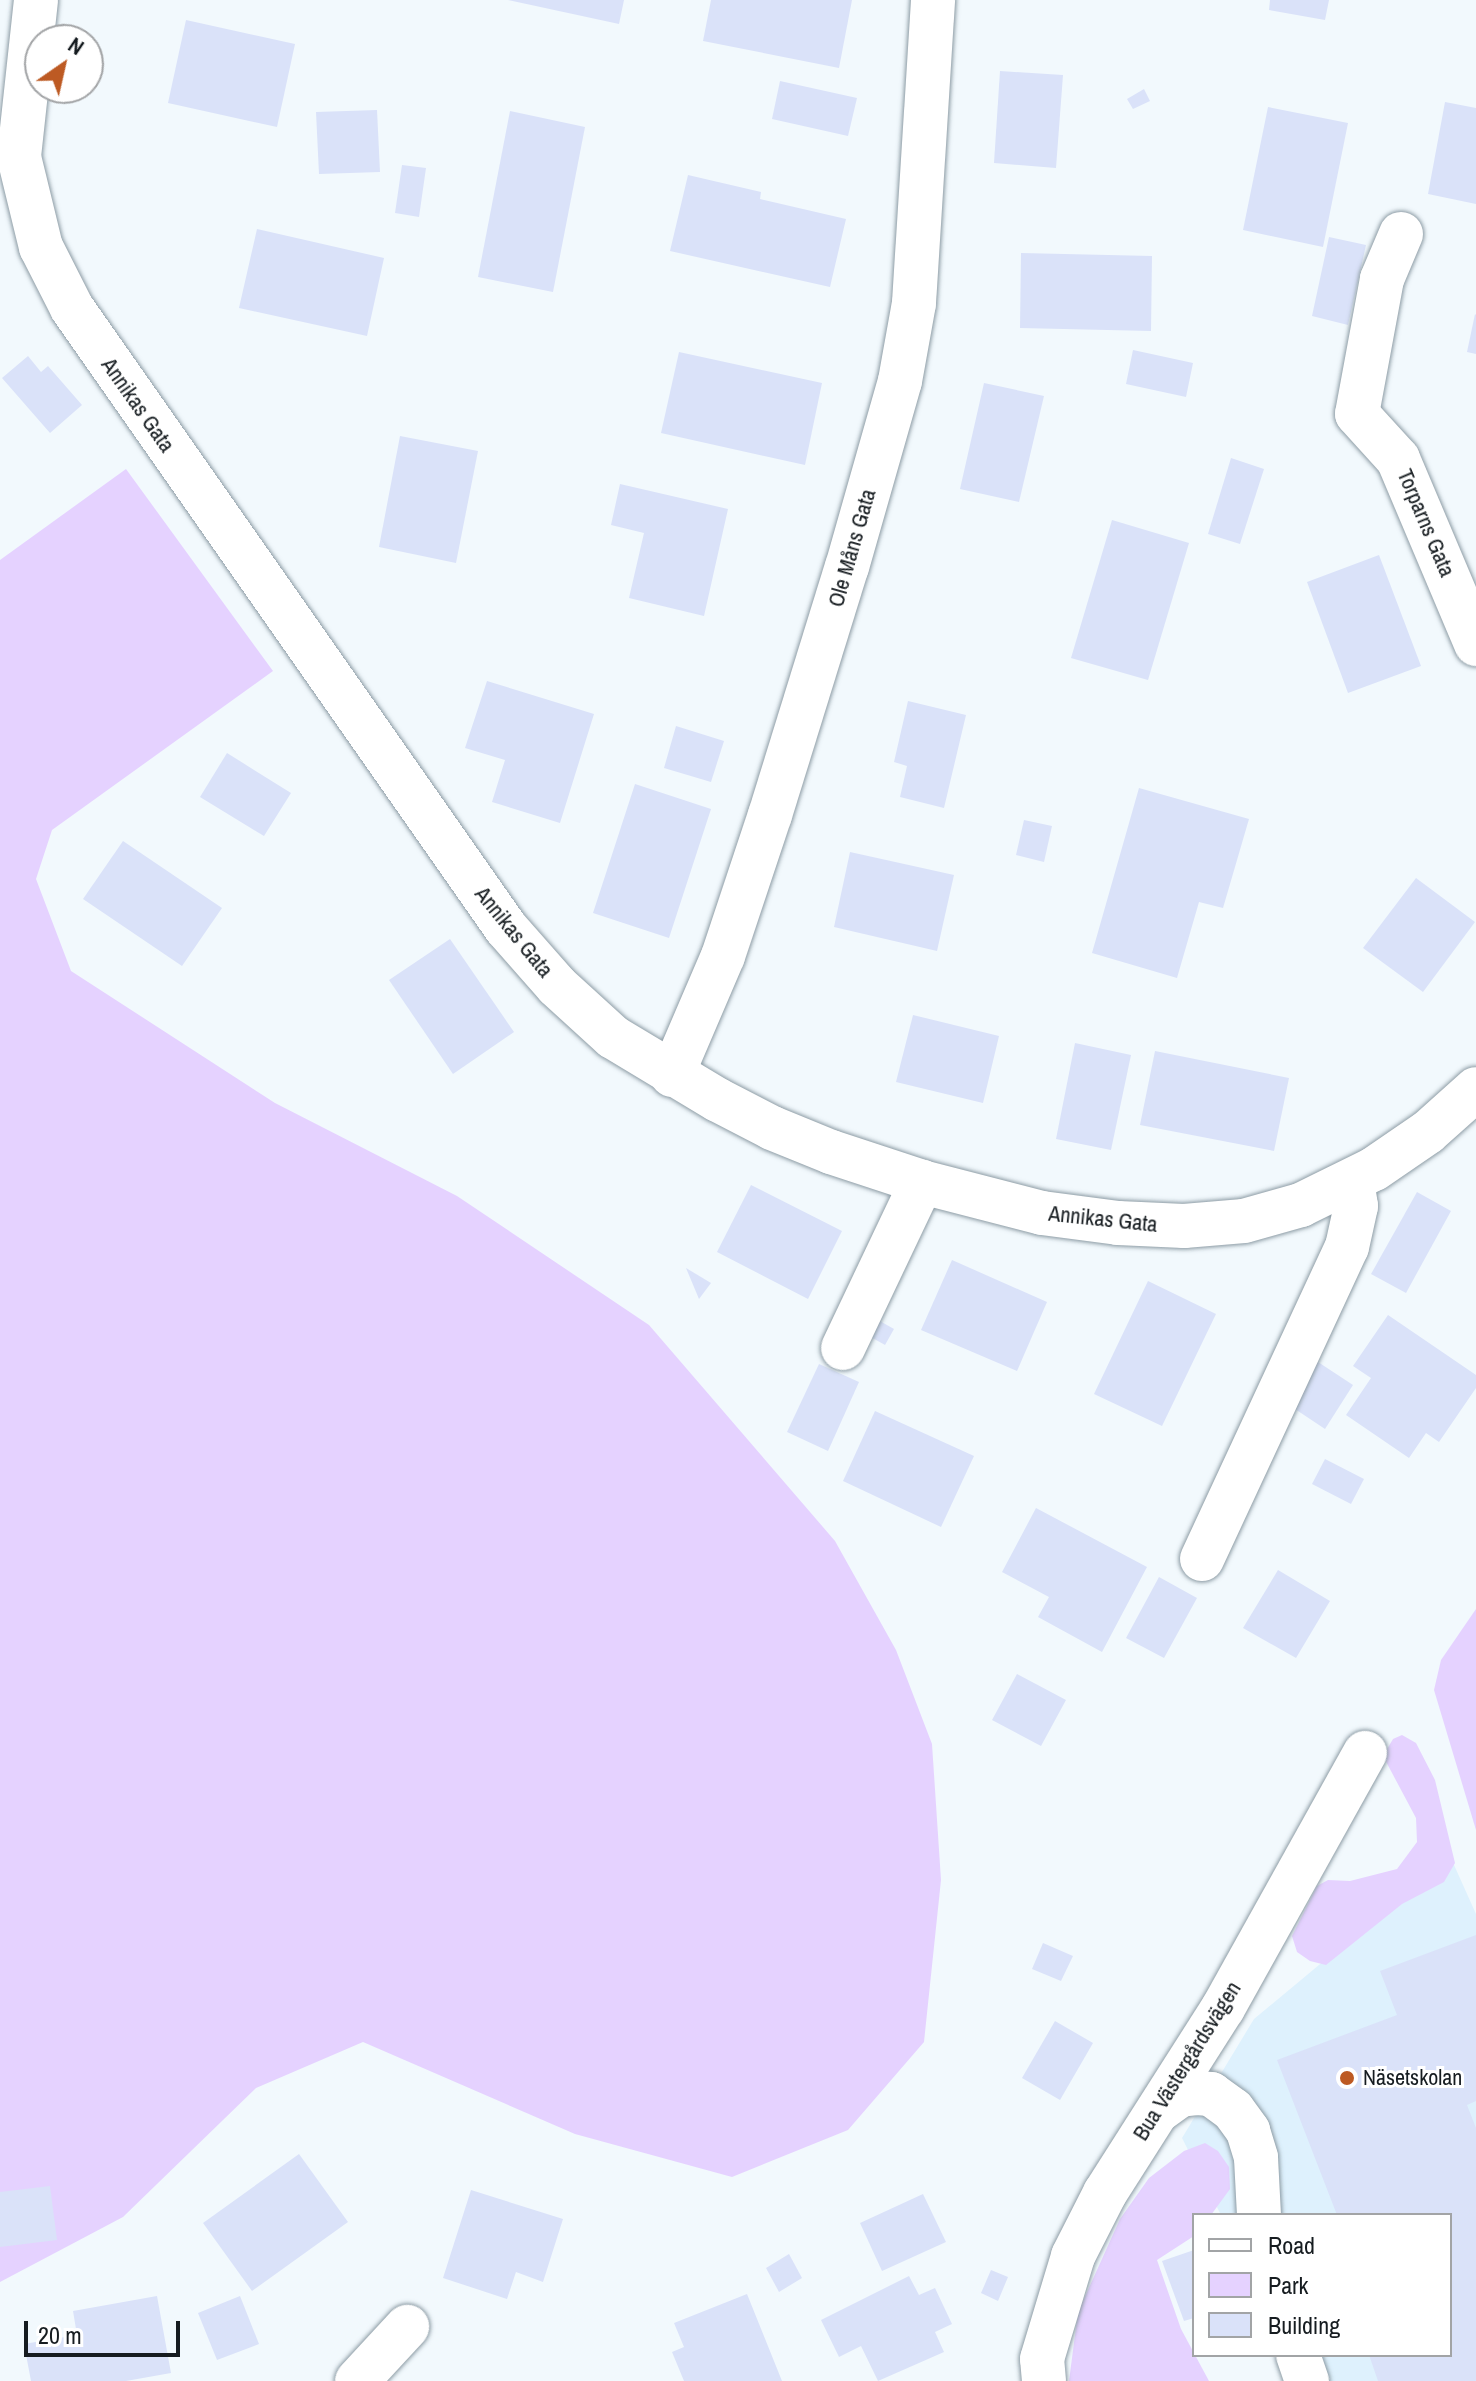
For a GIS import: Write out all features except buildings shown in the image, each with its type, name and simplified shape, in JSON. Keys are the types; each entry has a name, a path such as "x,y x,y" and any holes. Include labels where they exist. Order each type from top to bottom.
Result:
{"street":[{"name":"Annikas Gata","path":"36,0 19,157 41,247 72,308 506,928 557,986 613,1037 672,1075 772,1128 922,1182 1042,1213 1118,1223 1184,1226 1244,1221 1301,1205 1352,1182 1428,1132 1476,1089"},
{"name":"Ole Måns Gata","path":"672,1075 723,956 770,815 843,581 900,381 914,303 933,0"},
{"name":"Torparns Gata","path":"1401,234 1382,279 1357,414 1398,459 1476,644"},
{"path":"843,1348 922,1182"},
{"path":"1202,1559 1347,1247 1356,1206 1352,1182"},
{"name":"Bua Västergårdsvägen","path":"1044,2381 1042,2359 1073,2256 1105,2193 1223,2008 1365,1753"},
{"path":"1158,2111 1180,2095 1196,2093 1211,2094 1233,2110 1248,2131 1256,2158 1259,2213"},
{"path":"357,2381 407,2327"},
{"path":"1299,2357 1307,2381"}],"shaded area":[{"name":"Näsetskolan","path":"1450,1856 1476,1914 1476,2381 1304,2381 1292,2357 1452,2357 1452,2213 1220,2213 1182,2138 1254,2019"}],"green space":[{"path":"126,469 273,671 52,830 36,879 71,971 275,1103 457,1196 649,1325 835,1541 896,1650 932,1744 941,1880 924,2042 848,2130 732,2177 575,2134 363,2042 256,2088 123,2217 0,2282 0,560"},
{"path":"1476,1609 1476,1830 1434,1690 1441,1660"},
{"path":"1402,1735 1416,1743 1435,1780 1455,1863 1444,1882 1402,1904 1326,1965 1310,1961 1297,1952 1292,1936 1317,1886 1328,1880 1350,1881 1397,1869 1417,1842 1416,1818 1383,1756 1393,1739"},
{"path":"1205,2143 1218,2151 1229,2167 1230,2189 1212,2213 1192,2213 1192,2237 1157,2260 1181,2329 1192,2349 1192,2357 1196,2357 1209,2381 1069,2381 1078,2312 1120,2219 1149,2178 1184,2151"}],"place":[{"name":"Näsetskolan","path":"1347,2078"}]}
